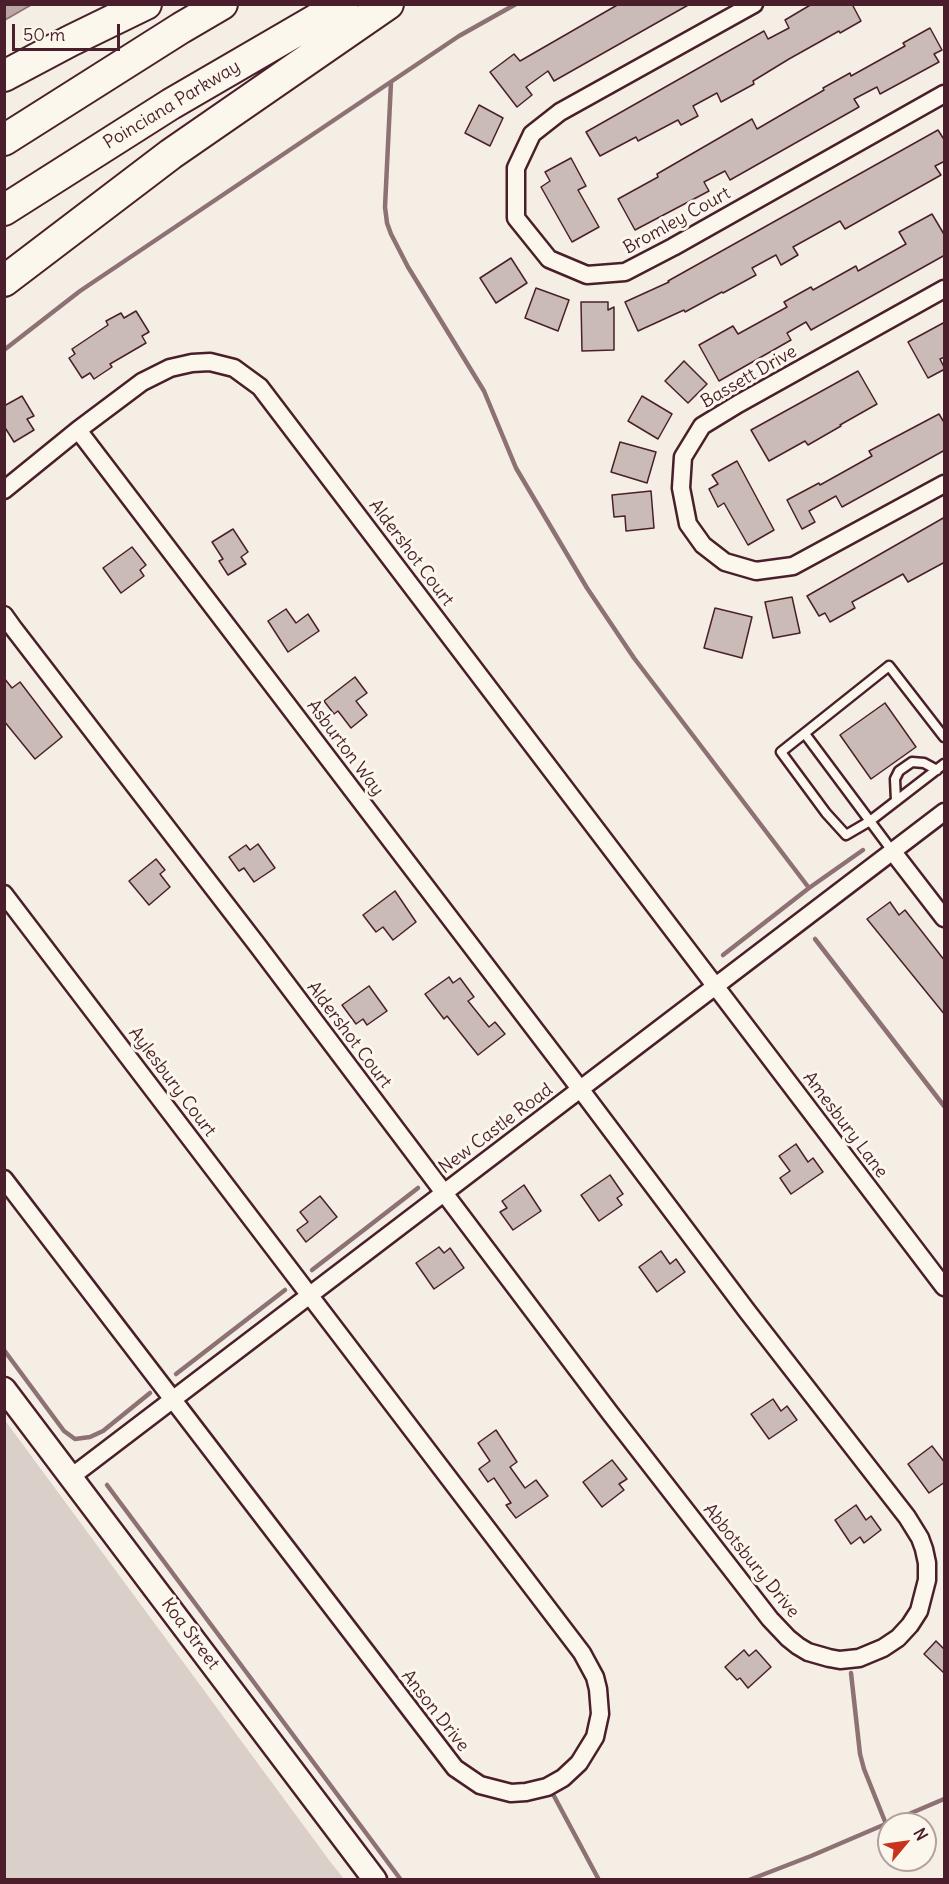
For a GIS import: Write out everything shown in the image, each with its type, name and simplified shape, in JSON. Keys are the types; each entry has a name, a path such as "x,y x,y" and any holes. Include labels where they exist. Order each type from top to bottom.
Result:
{"highway":[{"path":"4,76 146,4"},
{"path":"4,140 222,4"},
{"name":"Poinciana Parkway","path":"4,210 171,104 343,4"},
{"path":"4,281 171,154 388,4"}],"main road":[{"name":"Koa Street","path":"4,1389 375,1880"}],"street":[{"name":"Bromley Court","path":"754,4 560,112 532,135 516,168 516,218 549,259 587,275 625,272 945,94"},
{"name":"Bassett Drive","path":"945,289 702,426 683,457 681,488 688,524 703,545 725,562 756,571 793,566 945,484"},
{"name":"Aldershot Court","path":"4,490 142,382 170,368 192,363 210,362 234,368 260,387 715,986"},
{"name":"Asburton Way","path":"78,430 581,1090"},
{"name":"Aldershot Court","path":"4,615 444,1192"},
{"name":"New Castle Road","path":"71,1477 945,812"},
{"path":"893,852 945,918"},
{"name":"Aylesbury Court","path":"4,894 309,1295"},
{"name":"Amesbury Lane","path":"715,986 945,1287"},
{"name":"Abbotsbury Drive","path":"444,1192 618,1422 770,1619 788,1638 808,1652 840,1660 867,1656 898,1638 919,1611 927,1580 924,1549 914,1527 747,1311 581,1090"},
{"path":"4,1179 173,1400"},
{"name":"Anson Drive","path":"173,1400 455,1768 480,1785 511,1793 547,1787 563,1778 585,1756 598,1726 600,1703 598,1689 589,1665 309,1295"}],"lane":[{"path":"945,737 889,666 781,752 826,813 846,835 870,821 945,764"},
{"path":"805,734 893,852"},
{"path":"896,801 895,779 899,771 912,762 924,763 937,770"}],"shaded area":[{"path":"5,4 31,4 31,5 5,20"},
{"path":"4,1419 329,1860 344,1879 5,1879"}],"building":[{"path":"619,4 690,4 554,81 548,71 526,87 532,95 517,107 490,72 514,54 520,61"},
{"path":"812,4 852,4 861,21 789,59 753,81 754,84 721,102 717,93 693,106 698,116 681,125 678,120 638,141 636,137 600,156 586,132 764,31 768,39 789,28 785,20"},
{"path":"930,28 942,50 934,54 939,62 880,94 877,87 854,99 859,107 730,180 725,171 704,182 709,191 635,230 618,199 752,119 757,129 824,90 823,88 850,73 851,76 905,46 903,43"},
{"path":"479,105 503,118 490,146 465,133"},
{"path":"938,130 945,141 945,161 935,166 941,175 845,229 840,221 793,247 798,255 781,265 776,255 752,268 756,275 685,312 684,310 638,331 625,302 669,282"},
{"path":"571,158 586,186 578,190 599,227 572,242 541,187 550,181 545,172"},
{"path":"932,214 945,236 945,255 811,330 806,322 787,333 791,340 719,381 699,345 733,326 738,334 787,307 784,302 811,287 813,290 856,266 858,271 906,244 899,232"},
{"path":"511,258 527,283 496,303 480,278"},
{"path":"536,288 569,300 558,331 525,318"},
{"path":"581,302 608,302 608,310 614,307 614,350 582,351"},
{"path":"136,311 149,332 142,336 146,343 110,364 112,367 94,379 90,373 82,378 69,358 75,354 72,349 108,325 106,321 121,313 124,318"},
{"path":"945,322 945,357 940,359 945,369 928,378 908,342"},
{"path":"684,361 707,384 688,403 665,381"},
{"path":"858,371 877,404 808,445 805,441 769,461 751,430"},
{"path":"22,396 34,416 27,419 34,430 14,442 4,426 4,406"},
{"path":"642,396 672,414 658,439 628,421"},
{"path":"939,414 945,424 945,450 842,507 836,496 809,511 815,522 802,529 787,500 819,483 820,485 872,456 869,451"},
{"path":"620,442 656,452 647,483 611,472"},
{"path":"737,461 774,530 748,545 724,503 718,507 709,489 718,484 712,475"},
{"path":"651,491 654,528 626,531 625,516 614,517 612,495"},
{"path":"945,517 945,562 908,582 903,574 852,602 855,608 830,622 825,613 819,616 807,596"},
{"path":"233,529 248,552 241,557 246,564 228,575 219,561 223,559 212,542"},
{"path":"132,547 146,565 140,570 144,576 121,593 103,568"},
{"path":"792,597 800,633 773,638 765,602"},
{"path":"715,608 752,617 742,658 704,648"},
{"path":"286,609 296,623 308,614 319,631 288,652 268,621"},
{"path":"355,677 367,693 356,701 367,715 351,728 338,711 334,714 324,701"},
{"path":"4,678 12,688 20,682 62,737 35,759 4,721"},
{"path":"885,703 916,747 871,779 840,735"},
{"path":"258,844 275,868 254,882 244,868 239,871 229,857 246,845 250,850"},
{"path":"156,859 165,870 160,874 170,887 149,905 129,881"},
{"path":"395,891 416,922 393,940 383,927 376,932 363,915"},
{"path":"890,902 899,915 905,910 945,961 945,1015 867,919"},
{"path":"449,977 453,983 460,978 474,997 468,1001 489,1027 495,1022 505,1034 478,1055 447,1016 444,1019 425,994"},
{"path":"369,986 387,1011 367,1025 363,1019 356,1024 342,1005"},
{"path":"796,1144 808,1162 813,1158 823,1172 791,1194 780,1178 790,1171 779,1156"},
{"path":"610,1175 623,1194 617,1198 622,1205 599,1221 581,1195"},
{"path":"524,1185 541,1211 513,1230 500,1212 507,1208 502,1201"},
{"path":"320,1196 337,1217 306,1242 297,1230 308,1222 300,1212"},
{"path":"439,1247 444,1253 450,1248 464,1268 434,1289 416,1263"},
{"path":"661,1251 670,1264 676,1259 685,1272 657,1292 639,1267"},
{"path":"773,1399 781,1411 787,1406 797,1420 769,1439 751,1414"},
{"path":"496,1430 517,1462 510,1467 525,1488 536,1480 548,1496 516,1518 506,1505 511,1503 494,1478 488,1482 479,1469 490,1461 478,1443"},
{"path":"932,1446 945,1463 945,1482 929,1493 908,1464"},
{"path":"612,1460 627,1479 619,1484 624,1490 602,1507 583,1482"},
{"path":"856,1505 866,1520 871,1516 881,1530 864,1543 860,1537 851,1544 835,1520"},
{"path":"936,1641 945,1650 945,1674 924,1654"},
{"path":"744,1650 749,1656 756,1650 771,1667 748,1688 740,1678 737,1680 725,1667"}],"waterway":[{"path":"4,350 80,291 459,36 516,4"},
{"path":"391,82 385,207 391,234 408,267 484,391 516,468 587,588 634,658 809,888"},
{"path":"723,955 809,888 863,850"},
{"path":"815,939 944,1106"},
{"path":"312,1270 418,1188"},
{"path":"176,1374 285,1290"},
{"path":"4,1350 64,1431 75,1439 90,1437 103,1431 150,1393"},
{"path":"107,1485 401,1880"},
{"path":"851,1673 860,1754 881,1812"},
{"path":"554,1796 599,1880"},
{"path":"749,1880 944,1799"}]}
